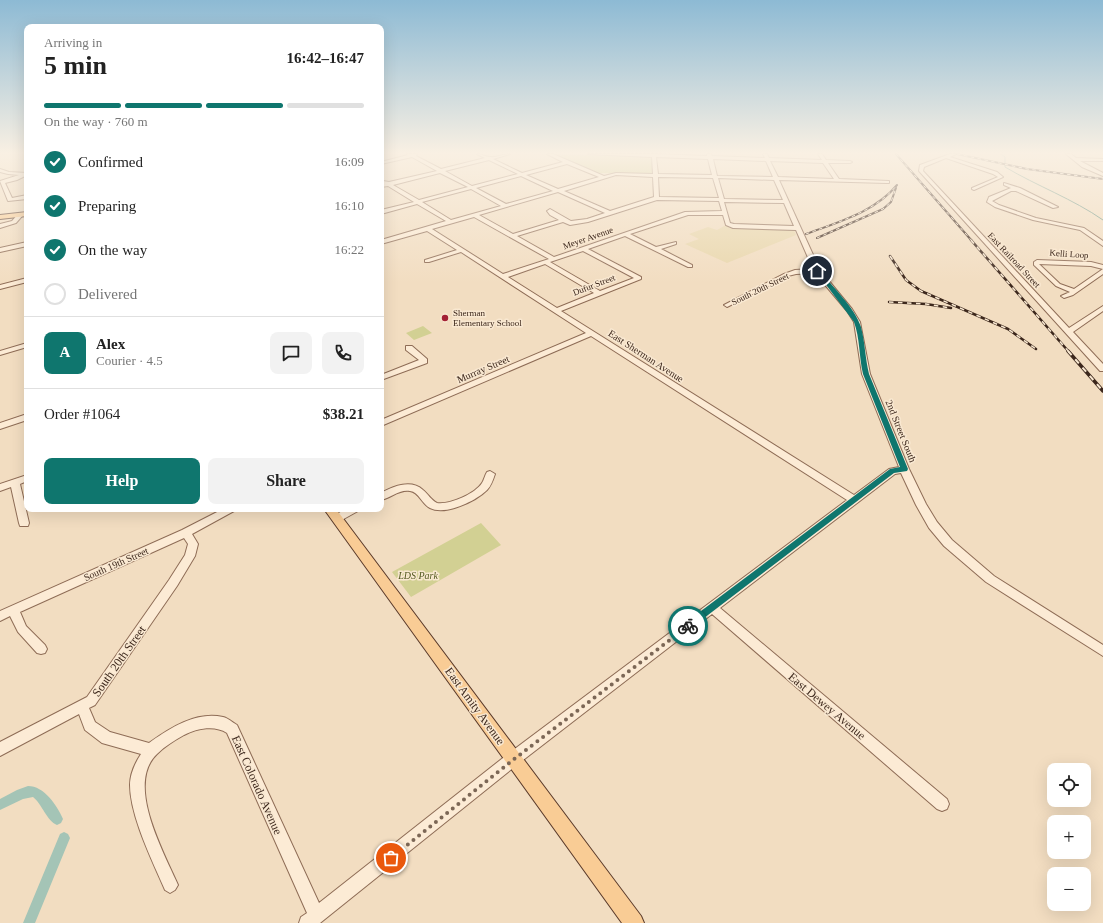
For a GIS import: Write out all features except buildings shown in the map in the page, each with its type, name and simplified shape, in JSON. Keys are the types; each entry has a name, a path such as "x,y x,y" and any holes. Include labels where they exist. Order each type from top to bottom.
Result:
{"main road":[{"path":"0,217 24,215"},
{"name":"East Amity Avenue","path":"333,513 634,923"}],"street":[{"path":"9,197 10,200 24,198"},
{"path":"410,197 451,222"},
{"path":"384,211 437,197"},
{"path":"489,197 506,206"},
{"path":"384,241 538,197"},
{"path":"573,197 610,213"},
{"path":"721,197 730,225 798,228"},
{"name":"2nd Street South","path":"784,197 817,271 850,310 857,322 862,359 866,374 904,469 921,505 933,525 948,543 990,579 1018,599 1103,651"},
{"name":"East Railroad Street","path":"945,197 1103,369"},
{"path":"993,197 991,198 990,202 997,206 1035,219 1082,229 1103,244"},
{"path":"1034,197 1055,208"},
{"path":"550,211 552,214 570,223 588,220 657,198 786,202"},
{"path":"1048,208 1063,207"},
{"name":"Meyer Avenue","path":"504,276 690,212 725,213"},
{"path":"0,226 14,222 24,215"},
{"path":"475,215 554,259"},
{"path":"512,236 563,220"},
{"name":"East Sherman Avenue","path":"428,228 854,500"},
{"path":"625,234 690,266"},
{"path":"656,249 674,243"},
{"path":"0,250 24,245"},
{"name":"Dufur Street","path":"557,310 639,278 584,249"},
{"path":"427,261 462,250"},
{"path":"546,262 600,294"},
{"name":"Kelli Loop","path":"1075,292 1058,285 1036,264 1037,262 1091,264 1103,267"},
{"name":"South 20th Street","path":"727,305 786,275 795,272 817,271"},
{"path":"1064,296 1075,292 1103,271"},
{"path":"0,287 24,281"},
{"path":"1068,332 1103,308"},
{"name":"Murray Street","path":"384,422 592,333"},
{"path":"0,353 24,346"},
{"path":"384,377 424,361 409,348"},
{"path":"0,426 24,418"},
{"path":"312,919 513,760 892,471 904,469"},
{"path":"384,496 401,488 414,488 429,503 437,507 447,508 482,490 486,485 490,474"},
{"path":"0,488 24,479"},
{"path":"15,482 24,523"},
{"name":"South 19th Street","path":"0,616 186,533 224,512"},
{"name":"South 20th Street","path":"0,749 91,701 190,556 193,544 186,533"},
{"name":"East Dewey Avenue","path":"712,608 942,804"},
{"path":"13,610 22,629 41,648"},
{"path":"82,706 90,726 107,738 151,750 141,766 137,785 142,816 170,885"},
{"name":"East Colorado Avenue","path":"151,750 168,737 189,726 206,722 223,723 232,729 312,919"}],"shaded area":[{"path":"726,225 794,230 796,235 727,263 685,244 699,239 689,234 708,227 717,230"}],"green space":[{"path":"423,326 432,333 414,340 406,333"},
{"name":"LDS Park","path":"481,523 501,545 411,597 392,572"}],"waterway":[{"path":"1063,197 1103,220"},
{"path":"0,805 21,794 33,792 38,794 57,819"},
{"path":"29,923 64,838"}],"railway":[{"path":"806,234 855,215 884,197"},
{"path":"817,238 883,209 891,202 893,197"},
{"path":"934,197 972,241"},
{"path":"971,240 1069,352"},
{"path":"890,256 906,280 921,291 1008,329 1036,349"},
{"path":"889,302 926,304 951,308"},
{"path":"1068,351 1103,391"}],"way so far":[{"path":"391,858 513,760 688,626"}],"place":[{"name":"Sherman Elementary School","path":"445,318"}],"route":[{"path":"688,626 892,471 904,469 866,374 862,359 862,348 857,322 850,310 817,271"}]}
